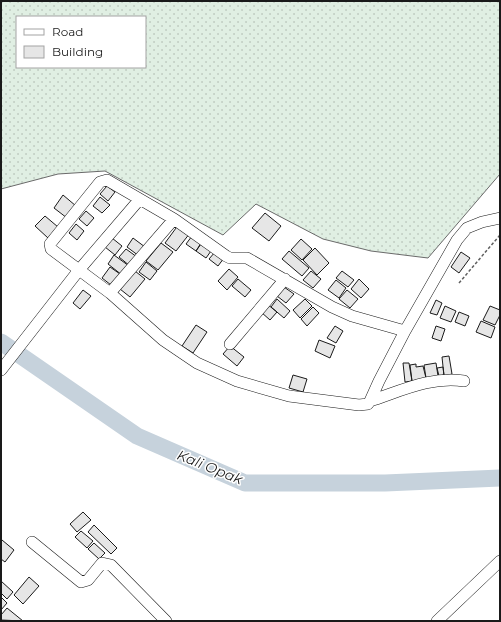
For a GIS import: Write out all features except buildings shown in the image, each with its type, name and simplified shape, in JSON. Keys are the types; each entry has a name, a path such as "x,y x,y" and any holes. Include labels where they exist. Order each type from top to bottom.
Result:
{"street":[{"path":"405,331 352,316 332,307 247,258 230,258 226,256 174,219 107,180 100,182 50,244 51,249 110,293 146,326 178,351 197,363 237,381 289,396 359,405 368,404 370,401 417,384 438,380 464,381"},
{"path":"2,369 80,270 140,200"},
{"path":"370,401 405,331 458,240 467,228 482,222 500,218"},
{"path":"110,293 174,219"},
{"path":"230,344 285,279"},
{"path":"32,542 81,582 88,580 102,563 111,565 166,621"},
{"path":"436,621 500,561"}],"path":[{"path":"459,283 500,235"}],"green space":[{"path":"1,1 500,1 500,174 428,258 371,251 323,239 256,204 223,235 105,171 58,174 1,189"}],"waterway":[{"name":"Kali Opak","path":"1,342 137,436 245,483 385,483 500,478"}]}
